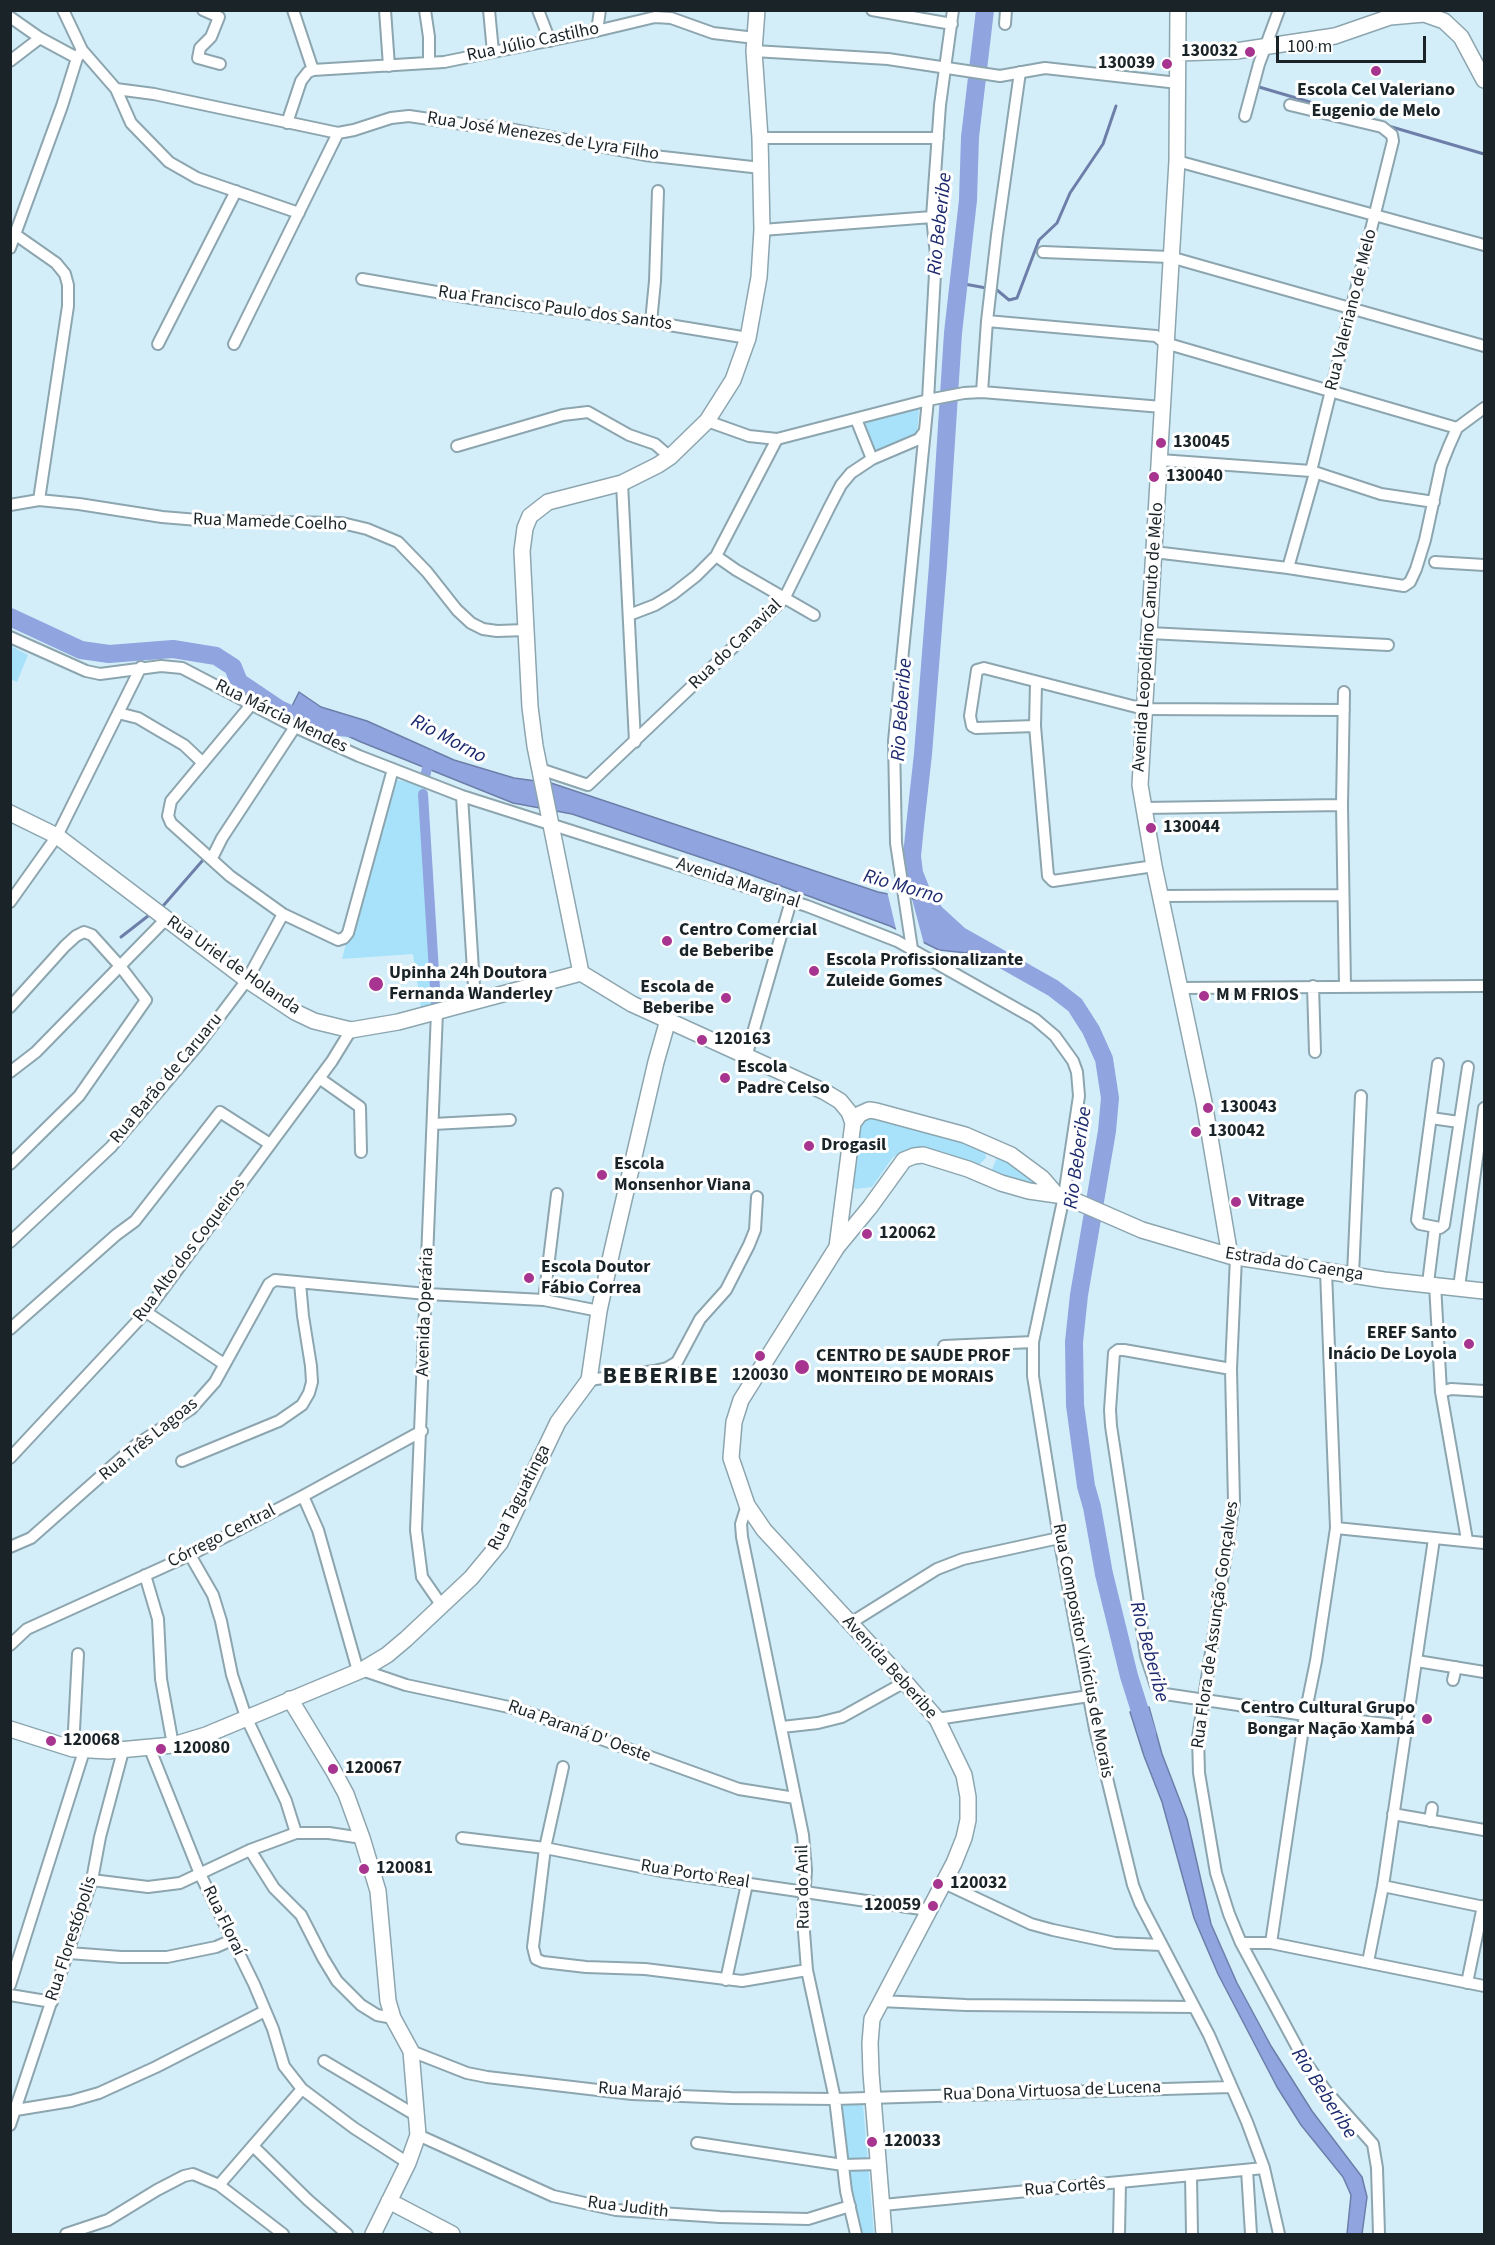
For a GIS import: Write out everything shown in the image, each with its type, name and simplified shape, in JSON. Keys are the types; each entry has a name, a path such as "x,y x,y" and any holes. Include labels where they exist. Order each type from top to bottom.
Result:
{"street":[{"path":"11,247 13,234 62,106 79,54 63,10"},
{"path":"203,10 219,17 212,37 200,48 198,58 220,64"},
{"path":"287,123 301,81 310,71 293,10"},
{"path":"385,10 389,66"},
{"path":"425,10 429,36 429,63"},
{"path":"489,10 493,52"},
{"path":"538,10 550,41"},
{"path":"597,31 600,10"},
{"path":"684,23 688,10"},
{"path":"757,10 754,45 760,138 762,230 759,277 748,338 733,380 707,422 670,457 622,483 548,502 530,516 525,528 522,551 531,707 541,774 581,973 609,992 825,1092 840,1101 849,1112 853,1123"},
{"path":"872,10 890,11 952,24"},
{"path":"911,944 902,894 895,820 894,741 926,431 936,255 932,217 938,138 953,10"},
{"path":"1005,24 1006,10"},
{"name":"Avenida Leopoldino Canuto de Melo","path":"1178,10 1177,161 1140,763 1143,808 1204,1102 1233,1256"},
{"path":"1245,116 1279,10"},
{"path":"1179,53 1221,52 1335,36 1390,17 1424,14 1444,21 1461,36 1485,80"},
{"path":"10,17 39,38 79,54 116,88 131,123 169,162 197,178 299,213"},
{"name":"Rua Júlio Castilho","path":"310,71 429,63 550,41 655,17 671,18 754,45 929,64 1000,76 1039,68 1178,83"},
{"path":"10,62 39,38"},
{"path":"982,392 991,282 1020,72"},
{"name":"Rua José Menezes de Lyra Filho","path":"116,88 338,133 391,118 409,116 505,128 645,155 761,168"},
{"name":"Rua Valeriano de Melo","path":"1288,568 1393,141 1392,135 1382,127 1290,105"},
{"path":"234,344 338,133"},
{"path":"760,138 938,138"},
{"path":"1177,161 1375,217 1485,245"},
{"path":"158,344 236,191"},
{"path":"651,322 655,281 658,191"},
{"path":"762,230 932,217"},
{"path":"13,234 56,263 65,274 68,285 68,306 39,500"},
{"path":"1043,252 1170,257 1485,346"},
{"name":"Rua Francisco Paulo dos Santos","path":"362,279 748,338"},
{"path":"987,321 1156,336 1165,343 1457,428"},
{"path":"707,422 748,436 777,438 928,400 982,392 1162,407"},
{"path":"1154,552 1288,568 1400,586 1406,584 1413,578 1425,540 1441,466 1457,428 1485,408"},
{"path":"457,447 563,415 588,412 629,435 644,438 655,444 670,457"},
{"path":"856,419 872,459"},
{"name":"Rua do Canavial","path":"541,774 588,785 784,599 841,485 851,473 872,459 919,439 926,431"},
{"path":"629,615 655,605 673,594 716,556 777,438"},
{"path":"1160,459 1313,472 1381,494 1434,502"},
{"path":"622,483 635,742"},
{"name":"Rua Mamede Coelho","path":"10,505 39,500 162,517 210,521 316,521 342,523 367,529 398,542 471,623 483,629 497,631 526,630"},
{"path":"716,556 814,615"},
{"path":"1435,562 1485,566"},
{"path":"1149,633 1388,645"},
{"name":"Rua Márcia Mendes","path":"10,637 86,671 99,674 141,667 182,668 295,727 393,769 462,796 550,818"},
{"path":"10,902 57,836 141,667"},
{"path":"1035,726 976,728 970,722 969,716 975,673 980,668 1144,709 1344,710"},
{"path":"1036,682 1035,726 1049,879 1053,881 1154,866"},
{"path":"1344,692 1342,805 1345,986"},
{"path":"251,705 171,801 168,816 171,823 230,876 283,914 338,940 344,938 348,933 393,769"},
{"path":"118,713 138,718 184,746 203,763"},
{"path":"212,858 222,838 295,727"},
{"path":"462,796 475,1002"},
{"path":"1143,808 1342,805"},
{"name":"Rua Uriel de Holanda","path":"10,813 57,836 247,980 295,1012 314,1021 351,1030 398,1023 581,973"},
{"name":"Avenida Marginal","path":"550,818 911,944 1035,1019 1056,1036 1066,1049 1077,1072 1079,1096 1060,1194"},
{"path":"1161,896 1343,895"},
{"path":"746,1057 791,901"},
{"name":"Rua Barão de Caruaru","path":"10,1242 111,1147 198,1045 247,980 283,914"},
{"path":"10,1072 36,1052 166,919"},
{"path":"10,1007 76,936 84,933 92,935 146,1000 80,1096 10,1164"},
{"path":"1313,986 1315,1052"},
{"path":"1180,988 1485,986"},
{"name":"Avenida Operária","path":"437,1012 422,1431 416,1516 422,1577 442,1606"},
{"name":"Rua Taguatinga","path":"10,1729 79,1750 150,1749 206,1735 360,1671 406,1639 479,1569 500,1543 558,1422 589,1380 599,1311 656,1062 668,1020"},
{"name":"Rua Alto dos Coqueiros","path":"10,1458 146,1312 319,1078 351,1030"},
{"path":"1438,1064 1418,1220 1420,1224 1440,1228 1444,1225 1468,1067"},
{"path":"319,1078 360,1107 361,1152"},
{"path":"1353,1275 1361,1096"},
{"path":"1459,1287 1485,1108"},
{"path":"853,1123 860,1114 869,1110 965,1135 1011,1155 1060,1194"},
{"path":"10,1329 116,1235 135,1221 220,1112 270,1144"},
{"path":"1431,1118 1460,1122"},
{"path":"433,1124 510,1120"},
{"name":"Avenida Beberibe","path":"837,1247 853,1123"},
{"name":"Avenida Beberibe","path":"885,2235 870,2043 872,2019 944,1883 964,1838 968,1820 968,1797 964,1775 937,1719 772,1539 747,1505 731,1458 734,1422 741,1400 837,1247 904,1160 923,1155 968,1169 1001,1183"},
{"path":"1001,1183 1015,1175 1017,1169 1011,1155"},
{"path":"1001,1183 1029,1191 1060,1194"},
{"path":"843,1191 848,1203 853,1207 859,1209 870,1207"},
{"path":"544,1300 557,1194"},
{"name":"Estrada do Caenga","path":"1060,1194 1142,1230 1233,1256 1353,1275 1485,1291"},
{"name":"Rua Compositor Vinícius de Morais","path":"1060,1194 1033,1342 1033,1376 1059,1538 1089,1696 1133,1885 1216,2051 1247,2122 1264,2168 1279,2235"},
{"path":"589,1380 654,1371 667,1368 677,1362 699,1319 726,1290 749,1245 755,1230 757,1197"},
{"path":"1435,1227 1432,1284 1442,1392 1467,1540"},
{"name":"Rua Flora de Assunção Gonçalves","path":"1233,1256 1231,1369 1234,1502 1198,1737 1199,1773 1216,1873 1241,1943 1304,2060 1321,2085 1373,2144 1377,2168 1379,2235"},
{"path":"1271,1943 1336,1528 1326,1271"},
{"name":"Rua Três Lagoas","path":"10,1547 31,1538 136,1445 191,1409 214,1382 271,1282 280,1280 300,1283"},
{"path":"182,1461 279,1421 302,1405 312,1382 300,1283 427,1294 544,1300 599,1311"},
{"path":"146,1312 224,1364"},
{"path":"944,1346 1033,1342"},
{"path":"1231,1369 1124,1350 1114,1353 1111,1426 1146,1656 1156,1686 1165,1694 1305,1715 1405,1726"},
{"path":"1442,1392 1451,1389 1485,1391"},
{"name":"Córrego Central","path":"10,1645 27,1629 189,1555 422,1431"},
{"path":"303,1496 318,1530 360,1671"},
{"name":"Rua do Anil","path":"747,1505 741,1524 742,1537 803,1835 806,1870 803,1919 807,1970 835,2099 843,2165 856,2235"},
{"path":"1336,1528 1485,1543"},
{"path":"849,1623 937,1569 963,1559 1059,1538"},
{"path":"1368,1962 1383,1886 1434,1539"},
{"path":"189,1555 207,1583 218,1610 232,1675 246,1717 286,1802 296,1833"},
{"path":"146,1575 158,1619 161,1679 172,1745"},
{"path":"10,1985 79,1750 78,1654"},
{"path":"1417,1661 1485,1672"},
{"path":"1453,1680 1456,1666"},
{"name":"Rua Paraná D' Oeste","path":"360,1671 406,1685 518,1709 739,1789 795,1798"},
{"path":"782,1727 818,1723 842,1717 905,1682"},
{"path":"937,1719 1089,1696"},
{"path":"290,1699 346,1794 362,1838 378,1891 382,1919 385,1986 393,2018 411,2051 418,2135 408,2163 373,2235"},
{"name":"Rua Floraí","path":"150,1749 200,1874 266,2011 284,2066 302,2089 354,2128 408,2163"},
{"name":"Rua Florestópolis","path":"12,2119 92,1880 115,1751"},
{"path":"563,1767 545,1848 533,1947 536,1959 543,1962 586,1967 669,1971 726,1980 756,1980 807,1970"},
{"path":"1430,1821 1432,1808"},
{"path":"1393,1814 1485,1830"},
{"path":"92,1880 148,1887 180,1883 250,1850 296,1833 329,1833 362,1838"},
{"name":"Rua Porto Real","path":"462,1839 545,1848 661,1871 928,1910"},
{"path":"250,1850 274,1888 305,1920 337,1981 361,2005 377,2015 393,2018"},
{"path":"944,1883 1013,1916 1042,1927 1115,1943 1162,1945"},
{"path":"726,1980 747,1884"},
{"path":"1383,1886 1484,1906 1467,1983"},
{"path":"69,1953 121,1957 167,1957 216,1947 232,1940"},
{"path":"1241,1943 1271,1943 1485,1986"},
{"path":"10,1995 52,2002"},
{"path":"880,2001 966,2005 1194,2007"},
{"path":"12,2119 99,2093 135,2078 266,2011"},
{"name":"Rua Marajó","path":"411,2051 466,2073 632,2094 835,2099 874,2096"},
{"path":"324,2061 417,2116"},
{"name":"Rua Dona Virtuosa de Lucena","path":"874,2096 1231,2086"},
{"path":"219,2185 302,2089"},
{"name":"Rua Judith","path":"418,2135 553,2196 616,2210 720,2217 808,2219 850,2206"},
{"path":"697,2143 843,2165 880,2164"},
{"path":"253,2146 347,2235"},
{"name":"Rua Cortês","path":"883,2205 1264,2168"},
{"path":"1247,2170 1251,2235"},
{"path":"66,2235 108,2220 184,2176 193,2174 219,2185 283,2235"},
{"path":"1191,2175 1192,2235"},
{"path":"1119,2235 1120,2183"},
{"path":"390,2201 452,2235"}],"shaded area":[{"path":"919,409 917,433 876,452 865,422"},
{"path":"11,646 28,655 17,682 11,679"},
{"path":"299,692 321,707 367,721 454,760 514,778 551,783 878,892 919,900 932,921 970,949 967,953 939,950 890,926 735,869 572,814 513,803 361,742 290,710"},
{"path":"397,780 425,785 438,1003 421,1008 413,954 342,959 347,939 352,933"},
{"path":"873,1117 961,1140 985,1150 986,1158 978,1166 921,1148 912,1148 893,1157 872,1187 856,1189 851,1186 855,1132 862,1122"},
{"path":"999,1153 1042,1188 990,1174"},
{"path":"1149,1707 1162,1754 1187,1819 1211,1924 1237,1983 1271,2046 1312,2111 1362,2177 1367,2197 1362,2234 1347,2234 1351,2195 1343,2177 1301,2125 1277,2087 1218,1974 1194,1918 1162,1802 1130,1712"},
{"path":"840,2102 863,2104 874,2234 861,2234 847,2175"}],"pier":[{"path":"887,891 912,899 924,944 897,933"}],"waterway":[{"name":"Rio Beberibe","path":"985,10 970,137 968,200 953,333 938,565 923,754 912,856 914,873 922,893 935,913 959,935 1053,988 1075,1005 1091,1030 1104,1059 1110,1098 1107,1131 1079,1295 1074,1342 1075,1405 1086,1486 1104,1574 1129,1676 1147,1733"},
{"path":"1259,87 1347,113"},
{"path":"959,283 997,290 1009,300 1017,298 1039,240 1057,223 1070,193 1103,144 1116,106"},
{"path":"1385,125 1484,154"},
{"name":"Rio Morno","path":"10,617 81,650 109,654 173,649 216,656 233,667 239,682 279,709 292,715 301,715 310,722 322,726 351,728"},
{"path":"425,777 430,755"},
{"path":"423,794 436,1004"},
{"path":"163,906 203,860"},
{"path":"121,937 148,916"}],"place":[{"name":"130032","path":"1250,52"},
{"name":"130039","path":"1167,64"},
{"name":"Escola Cel Valeriano Eugenio de Melo","path":"1376,71"},
{"name":"130045","path":"1161,443"},
{"name":"130040","path":"1154,477"},
{"name":"130044","path":"1151,828"},
{"name":"Centro Comercial de Beberibe","path":"667,941"},
{"name":"Escola Profissionalizante Zuleide Gomes","path":"814,971"},
{"name":"Upinha 24h Doutora Fernanda Wanderley","path":"376,984"},
{"name":"M M FRIOS","path":"1204,996"},
{"name":"Escola de Beberibe","path":"726,998"},
{"name":"120163","path":"702,1040"},
{"name":"Escola Padre Celso","path":"725,1078"},
{"name":"130043","path":"1208,1108"},
{"name":"130042","path":"1196,1132"},
{"name":"Drogasil","path":"809,1146"},
{"name":"Escola Monsenhor Viana","path":"602,1175"},
{"name":"Vitrage","path":"1236,1202"},
{"name":"120062","path":"867,1234"},
{"name":"Escola Doutor Fábio Correa","path":"529,1278"},
{"name":"EREF Santo Inácio De Loyola","path":"1469,1344"},
{"name":"120030","path":"760,1356"},
{"name":"CENTRO DE SAUDE PROF MONTEIRO DE MORAIS","path":"802,1367"},
{"name":"Centro Cultural Grupo Bongar Nação Xambá","path":"1427,1719"},
{"name":"120068","path":"51,1741"},
{"name":"120080","path":"161,1749"},
{"name":"120067","path":"333,1769"},
{"name":"120081","path":"364,1869"},
{"name":"120032","path":"938,1884"},
{"name":"120059","path":"933,1906"},
{"name":"120033","path":"872,2142"}],"district":[{"name":"BEBERIBE","path":"661,1378"}]}
